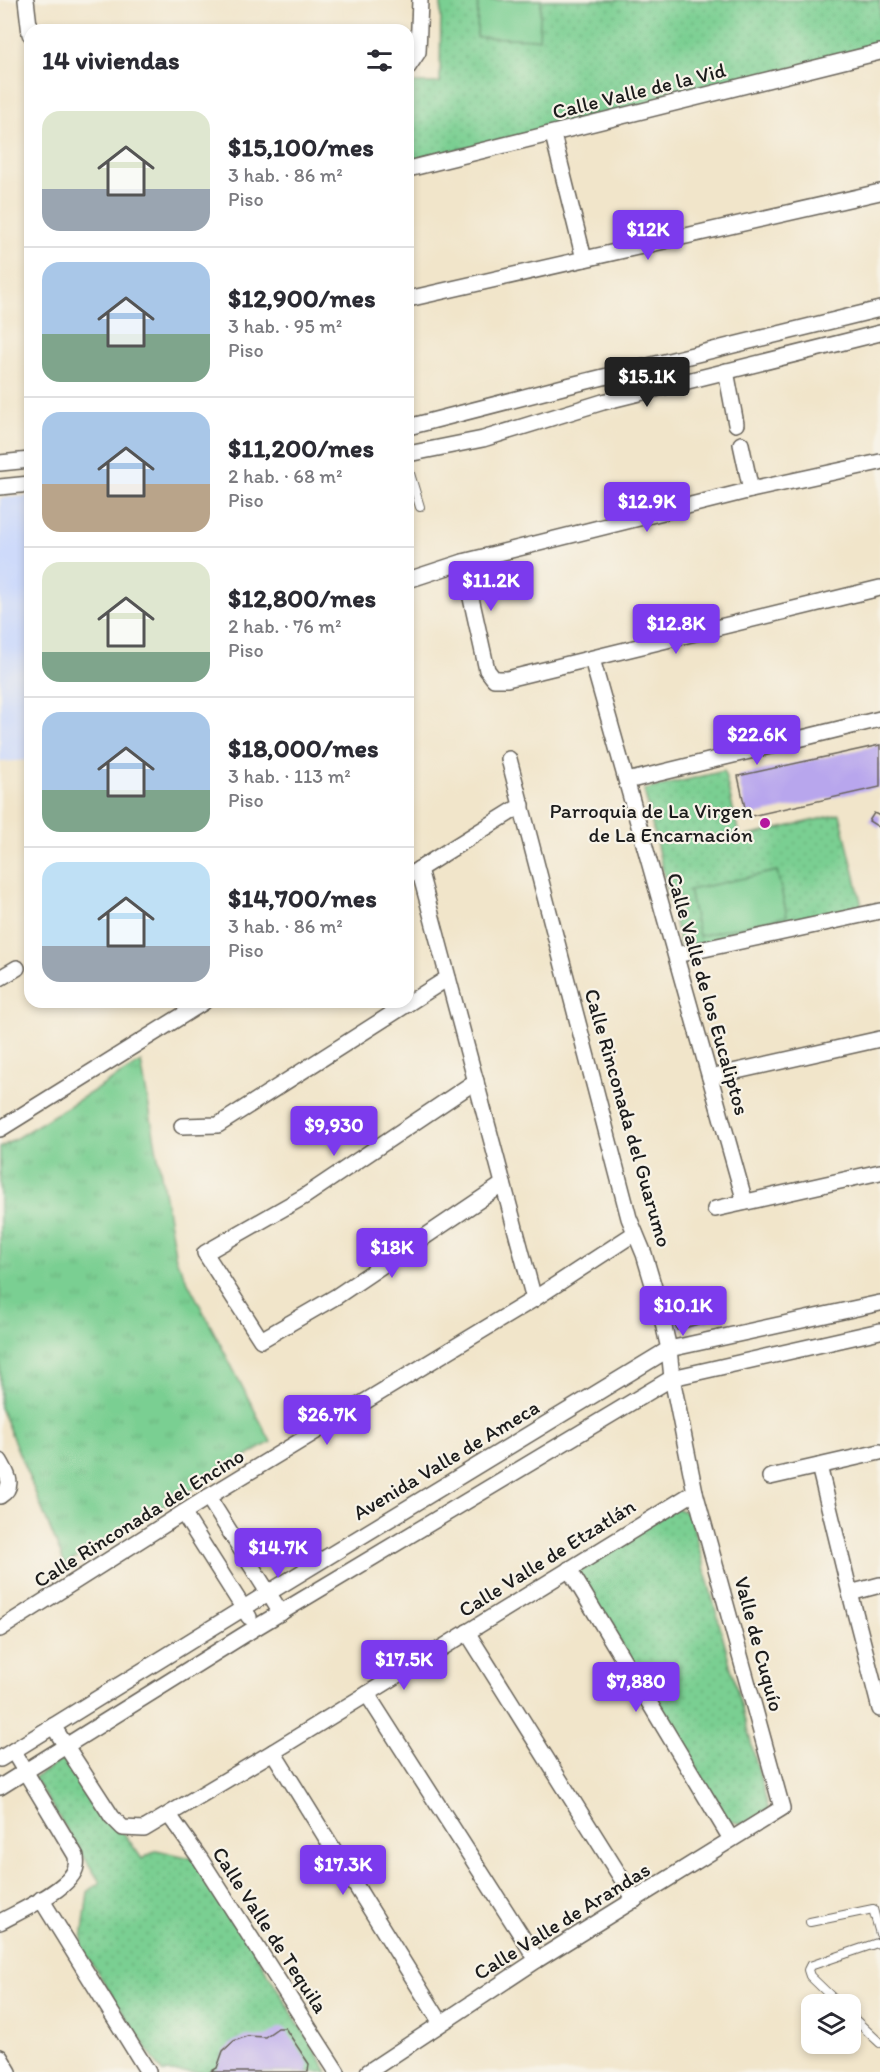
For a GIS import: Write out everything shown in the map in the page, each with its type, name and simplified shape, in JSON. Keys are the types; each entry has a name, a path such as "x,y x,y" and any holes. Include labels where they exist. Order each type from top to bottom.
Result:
{"street":[{"path":"26,0 29,24"},
{"path":"414,58 418,52 420,0"},
{"name":"Calle Valle de la Vid","path":"414,168 553,135 880,52"},
{"path":"553,135 584,259"},
{"path":"414,297 880,192"},
{"path":"414,426 598,378 880,309"},
{"path":"414,453 483,440 603,402 880,333"},
{"path":"726,370 736,424"},
{"path":"598,378 603,402"},
{"path":"741,444 751,490"},
{"path":"0,463 24,461"},
{"path":"414,578 463,562 751,490 880,462"},
{"path":"0,487 24,485"},
{"path":"463,562 487,670 494,679 507,679 592,659 880,588"},
{"name":"Calle Valle de los Eucaliptos","path":"592,659 745,1202"},
{"path":"627,781 880,719"},
{"name":"Calle Rinconada del Guarumo","path":"509,759 629,1218 644,1254 669,1349 672,1378 695,1492"},
{"path":"414,871 522,805"},
{"path":"414,875 448,978 534,1299"},
{"path":"676,955 880,911"},
{"path":"0,978 17,968"},
{"path":"414,1000 448,978"},
{"path":"0,1129 194,1008"},
{"path":"182,1126 218,1125 401,1008"},
{"path":"710,1077 880,1040"},
{"path":"476,1081 305,1196 205,1253 261,1340 337,1296 503,1184"},
{"path":"714,1209 880,1172"},
{"name":"Calle Rinconada del Encino","path":"0,1629 208,1497 534,1299 636,1233"},
{"name":"Avenida Valle de Ameca","path":"7,1755 243,1608 669,1349 880,1303"},
{"path":"0,1787 255,1628 672,1378 880,1331"},
{"path":"770,1477 880,1452"},
{"path":"0,1461 9,1477 10,1485 7,1492 0,1496"},
{"path":"819,1466 849,1593 880,1708"},
{"name":"Calle Valle de Etzatlán","path":"66,1746 112,1817 123,1828 144,1829 695,1492"},
{"name":"Valle de Cuquío","path":"695,1492 782,1808"},
{"path":"208,1497 281,1613"},
{"path":"183,1513 255,1628"},
{"path":"569,1569 731,1839"},
{"path":"849,1593 880,1585"},
{"path":"467,1632 635,1900"},
{"path":"367,1694 537,1960"},
{"path":"53,1726 66,1746"},
{"path":"273,1752 441,2023"},
{"path":"0,1922 62,1886 76,1867 76,1856 25,1772 7,1755"},
{"name":"Calle Valle de Arandas","path":"368,2072 537,1960 782,1808"},
{"name":"Calle Valle de Tequila","path":"169,1815 201,1860 335,2070"},
{"path":"41,1899 148,2072"},
{"path":"0,2057 9,2072"}],"lane":[{"path":"414,487 420,507"},
{"path":"810,1922 873,1909 880,1934"},
{"path":"829,1994 810,1976 808,1970 810,1966 880,1942"},
{"path":"861,2025 880,2043"}],"shaded area":[{"path":"24,496 24,760 0,762 0,498"}],"green space":[{"path":"441,0 880,0 880,47 558,127 414,160 414,83 440,83"},
{"path":"478,0 541,0 539,39 477,37"},
{"path":"724,771 740,838 840,814 862,906 681,949 644,790"},
{"path":"777,871 787,916 699,936 689,890"},
{"path":"141,1062 176,1259 271,1442 65,1565 0,1407 0,1148"},
{"path":"676,1508 690,1514 769,1810 743,1824 729,1821 575,1569"},
{"path":"69,1755 142,1859 157,1850 199,1860 328,2072 162,2072 81,1947 88,1892 100,1882 34,1778"}],"building":[{"path":"880,745 880,787 747,817 738,776"},
{"path":"874,813 880,816 880,828 869,821"},
{"path":"701,1291 709,1321 677,1330 669,1299"},
{"path":"278,2028 285,2028 309,2064 308,2072 210,2072 217,2068 223,2051 234,2041 247,2036 265,2037"}],"place":[{"name":"Parroquia de La Virgen de La Encarnación","path":"765,823"}]}
